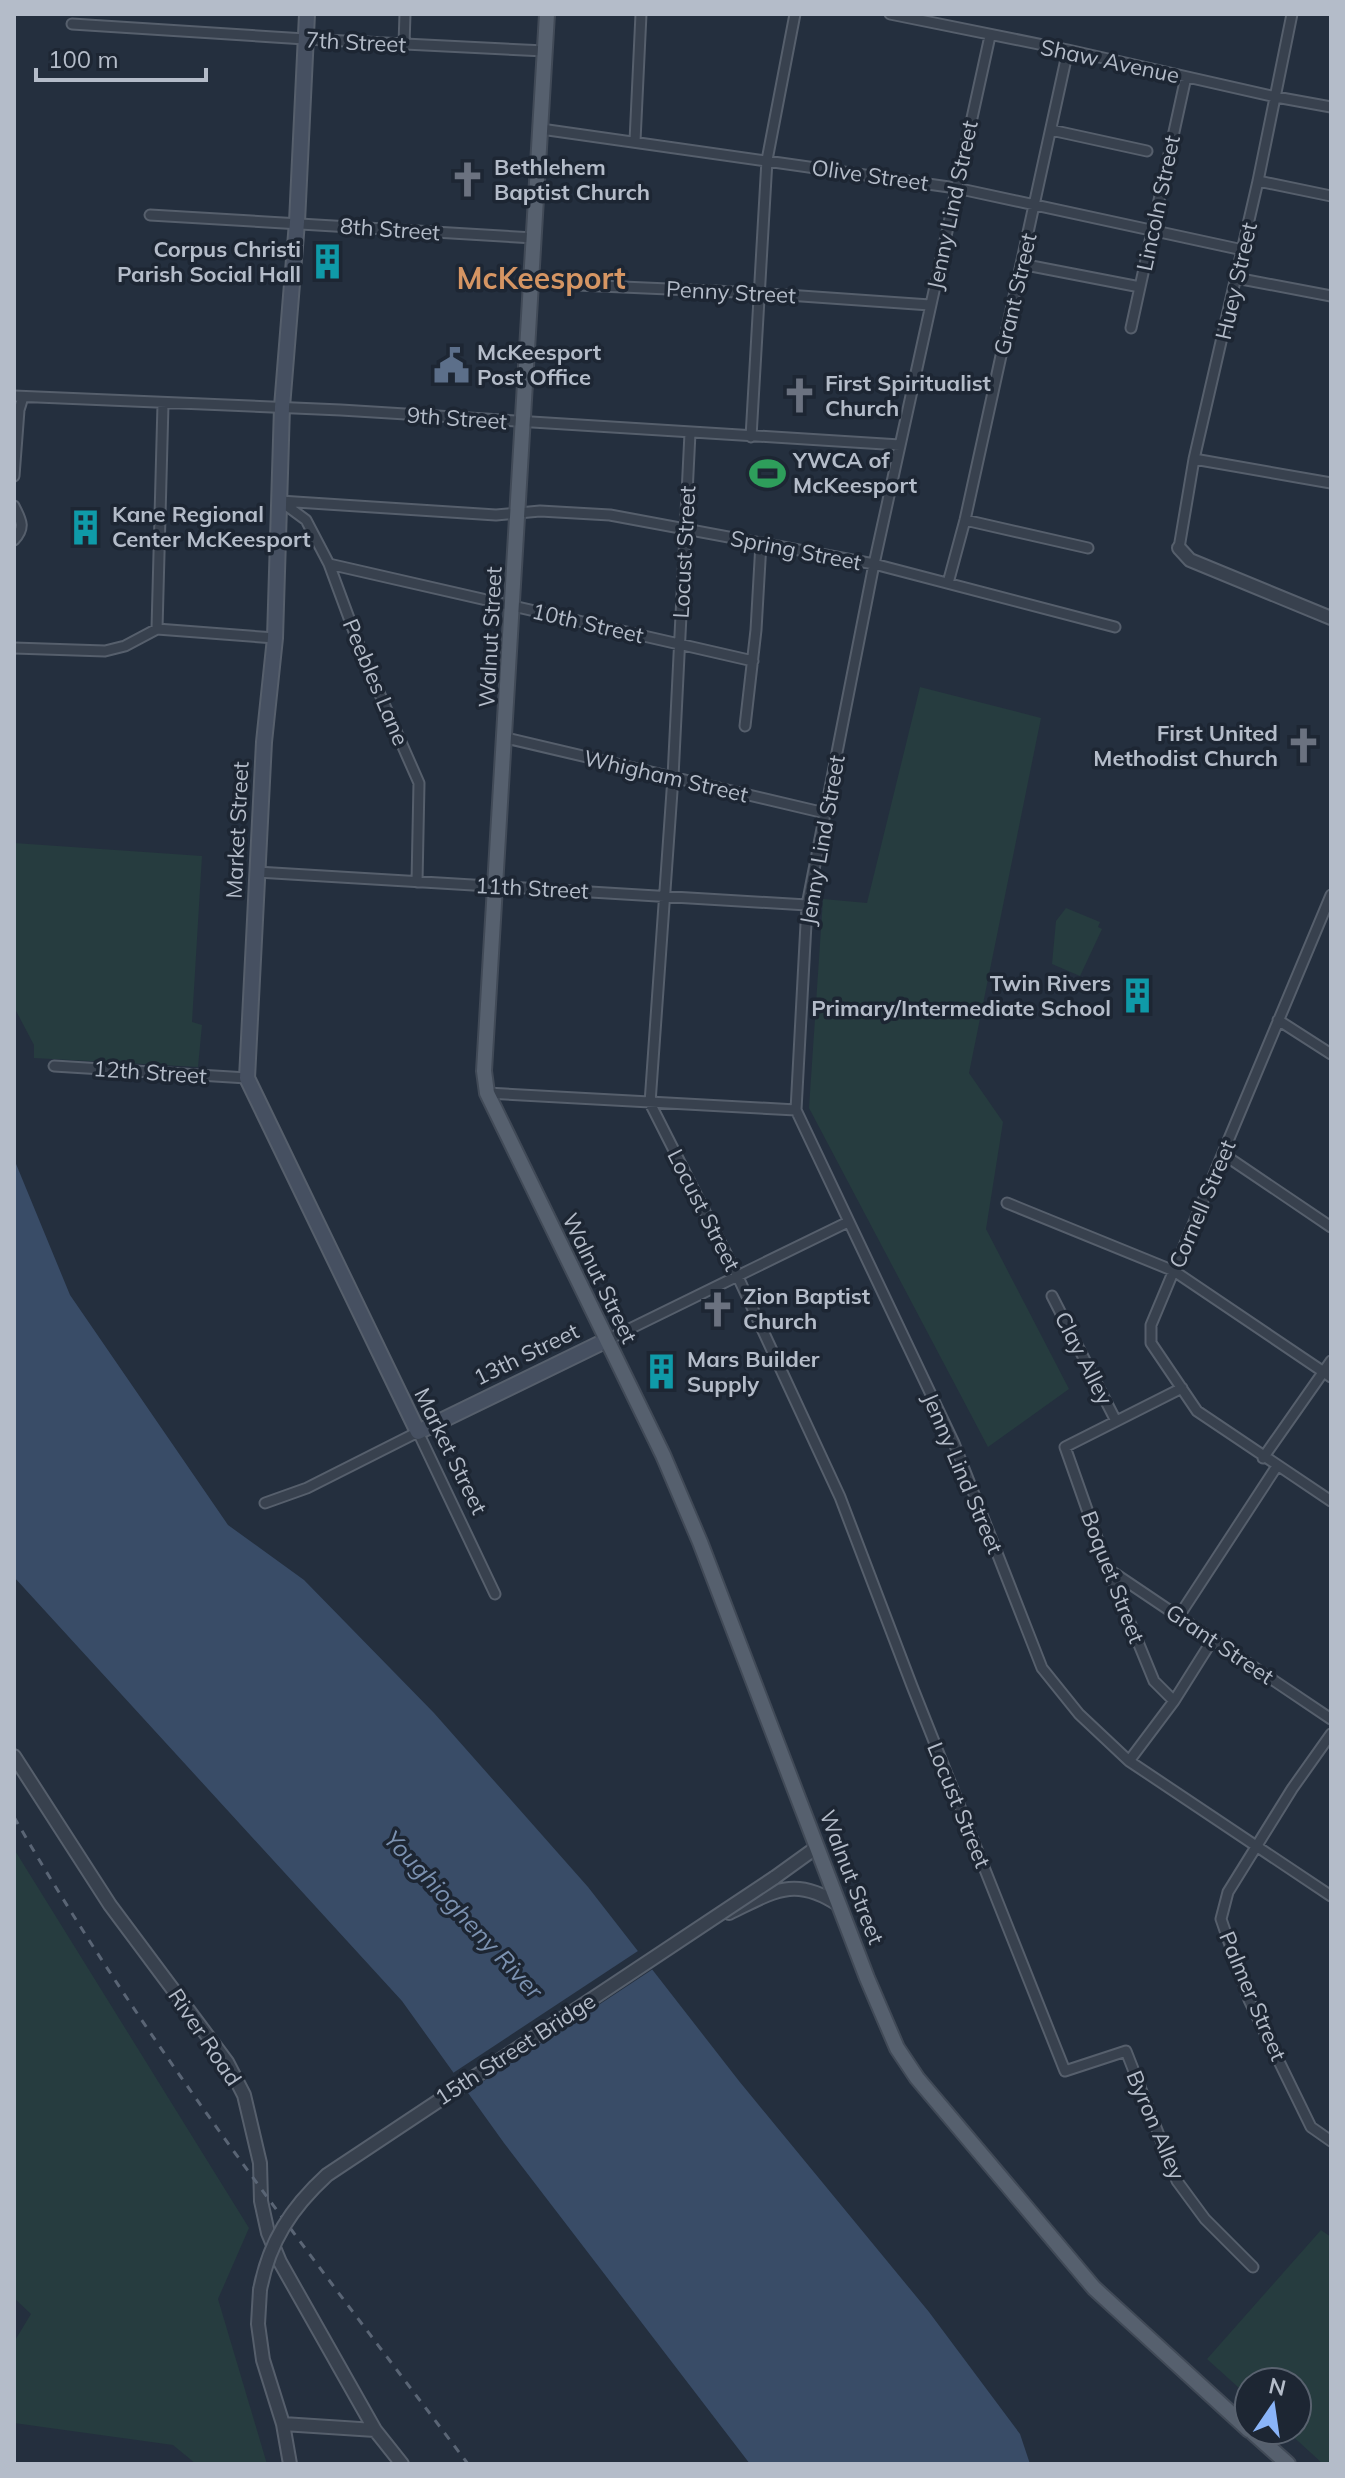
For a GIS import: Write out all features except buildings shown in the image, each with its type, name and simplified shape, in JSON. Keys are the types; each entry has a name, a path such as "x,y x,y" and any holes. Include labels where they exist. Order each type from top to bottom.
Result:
{"main road":[{"name":"Market Street","path":"307,14 297,222 282,407 275,638 264,742 247,1078 418,1432"},
{"name":"Walnut Street","path":"547,14 484,1071 487,1093 663,1455 700,1542 897,2048 917,2078 1094,2288 1233,2415"},
{"name":"13th Street","path":"418,1432 607,1340"},
{"name":"Walnut Street","path":"1267,2446 1288,2464"}],"street":[{"path":"404,44 405,14"},
{"path":"635,141 641,14"},
{"path":"751,437 767,160 795,14"},
{"name":"Shaw Avenue","path":"890,14 1331,107"},
{"path":"953,28 956,14"},
{"name":"Huey Street","path":"1179,548 1194,459 1243,250 1292,14"},
{"name":"7th Street","path":"72,24 545,51"},
{"name":"Jenny Lind Street","path":"990,36 874,564 807,905 796,1110 954,1443 1042,1668 1079,1714 1129,1761 1331,1896"},
{"name":"Grant Street","path":"948,583 965,520 1068,50"},
{"name":"Lincoln Street","path":"1131,328 1186,77"},
{"name":"Olive Street","path":"541,129 956,188 1243,250"},
{"path":"1051,130 1147,151"},
{"path":"1258,181 1331,196"},
{"name":"8th Street","path":"150,215 534,238"},
{"path":"1021,264 1140,287"},
{"path":"1236,278 1331,296"},
{"name":"Penny Street","path":"532,283 759,293 930,305"},
{"path":"14,476 19,396"},
{"name":"9th Street","path":"19,396 282,407 900,445"},
{"path":"157,629 163,404"},
{"name":"Locust Street","path":"690,433 673,777 650,1103 738,1277 840,1497 1065,2071 1126,2051"},
{"path":"1194,459 1331,483"},
{"name":"Spring Street","path":"280,501 496,515 540,511 610,515 874,564 1115,627"},
{"name":"Peebles Lane","path":"280,501 306,520 329,564 363,656 419,783 417,882"},
{"path":"14,506 22,520 22,529 14,540"},
{"path":"965,520 1088,548"},
{"path":"745,726 761,543"},
{"path":"1179,548 1190,560 1331,618"},
{"name":"10th Street","path":"329,564 753,661"},
{"path":"14,648 105,651 125,646 157,629 275,638"},
{"name":"Whigham Street","path":"506,738 825,813"},
{"name":"11th Street","path":"257,872 807,905"},
{"name":"Cornell Street","path":"1182,1388 1151,1343 1151,1325 1331,895"},
{"path":"1278,1020 1331,1054"},
{"name":"12th Street","path":"54,1066 247,1078"},
{"path":"487,1093 796,1110"},
{"path":"1223,1154 1331,1227"},
{"path":"1007,1203 1174,1271 1327,1374"},
{"name":"13th Street","path":"607,1340 848,1222"},
{"name":"Clay Alley","path":"1052,1296 1116,1421"},
{"path":"1263,1458 1327,1374 1331,1361"},
{"path":"1116,1421 1182,1388 1197,1411 1331,1501"},
{"name":"Boquet Street","path":"1116,1421 1065,1447 1108,1569 1154,1681 1174,1701"},
{"name":"13th Street","path":"265,1503 307,1488 418,1432"},
{"name":"Market Street","path":"418,1432 495,1594"},
{"path":"1179,1616 1277,1466"},
{"name":"Grant Street","path":"1108,1569 1331,1719"},
{"path":"1129,1761 1174,1701 1213,1639"},
{"name":"Palmer Street","path":"1331,1734 1228,1892 1221,1919 1249,2000 1311,2127 1331,2141"},
{"name":"River Road","path":"14,1756 110,1905 227,2062 244,2095 260,2163 261,2201 268,2233 280,2262 375,2430 402,2464"},
{"name":"15th Street Bridge","path":"290,2464 283,2424 263,2360 258,2324 265,2265 273,2243 303,2197 327,2175 705,1924 778,1883 817,1847"},
{"path":"778,1883 817,1891 839,1905"},
{"name":"Byron Alley","path":"1126,2051 1177,2181 1205,2219 1253,2267"},
{"path":"283,2424 375,2430"}],"green space":[{"path":"920,687 1041,718 969,1073 1003,1122 986,1229 1069,1389 988,1447 809,1108 823,899 867,903"},
{"path":"14,843 202,856 192,1022 202,1025 198,1067 34,1058 34,1045 14,1007"},
{"path":"1066,908 1100,922 1098,927 1102,929 1080,976 1052,964 1056,921"},
{"path":"14,1849 249,2228 218,2299 267,2464 196,2464 173,2445 14,2423 14,2342 31,2314 14,2298"},
{"path":"1321,2230 1331,2237 1331,2464 1323,2464 1303,2446 1313,2446 1313,2366 1233,2366 1233,2383 1207,2359"}],"water":[{"name":"Youghiogheny River","path":"14,1159 70,1295 228,1525 304,1580 434,1713 588,1887 739,2081 929,2312 1020,2434 1030,2464 750,2464 504,2143 402,2001 14,1577"}],"pier":[{"path":"641,1949 656,1967 464,2094 450,2075"}],"railway":[{"path":"14,1817 118,1985 174,2067 289,2227 468,2464"}],"place":[{"name":"Bethlehem Baptist Church","path":"468,180"},
{"name":"Corpus Christi Parish Social Hall","path":"327,262"},
{"name":"McKeesport Post Office","path":"451,365"},
{"name":"First Spiritualist Church","path":"799,396"},
{"name":"YWCA of McKeesport","path":"767,473"},
{"name":"Kane Regional Center McKeesport","path":"86,527"},
{"name":"First United Methodist Church","path":"1304,746"},
{"name":"Twin Rivers Primary/Intermediate School","path":"1137,996"},
{"name":"Zion Baptist Church","path":"717,1309"},
{"name":"Mars Builder Supply","path":"661,1372"}],"district":[{"name":"McKeesport","path":"541,279"}]}
